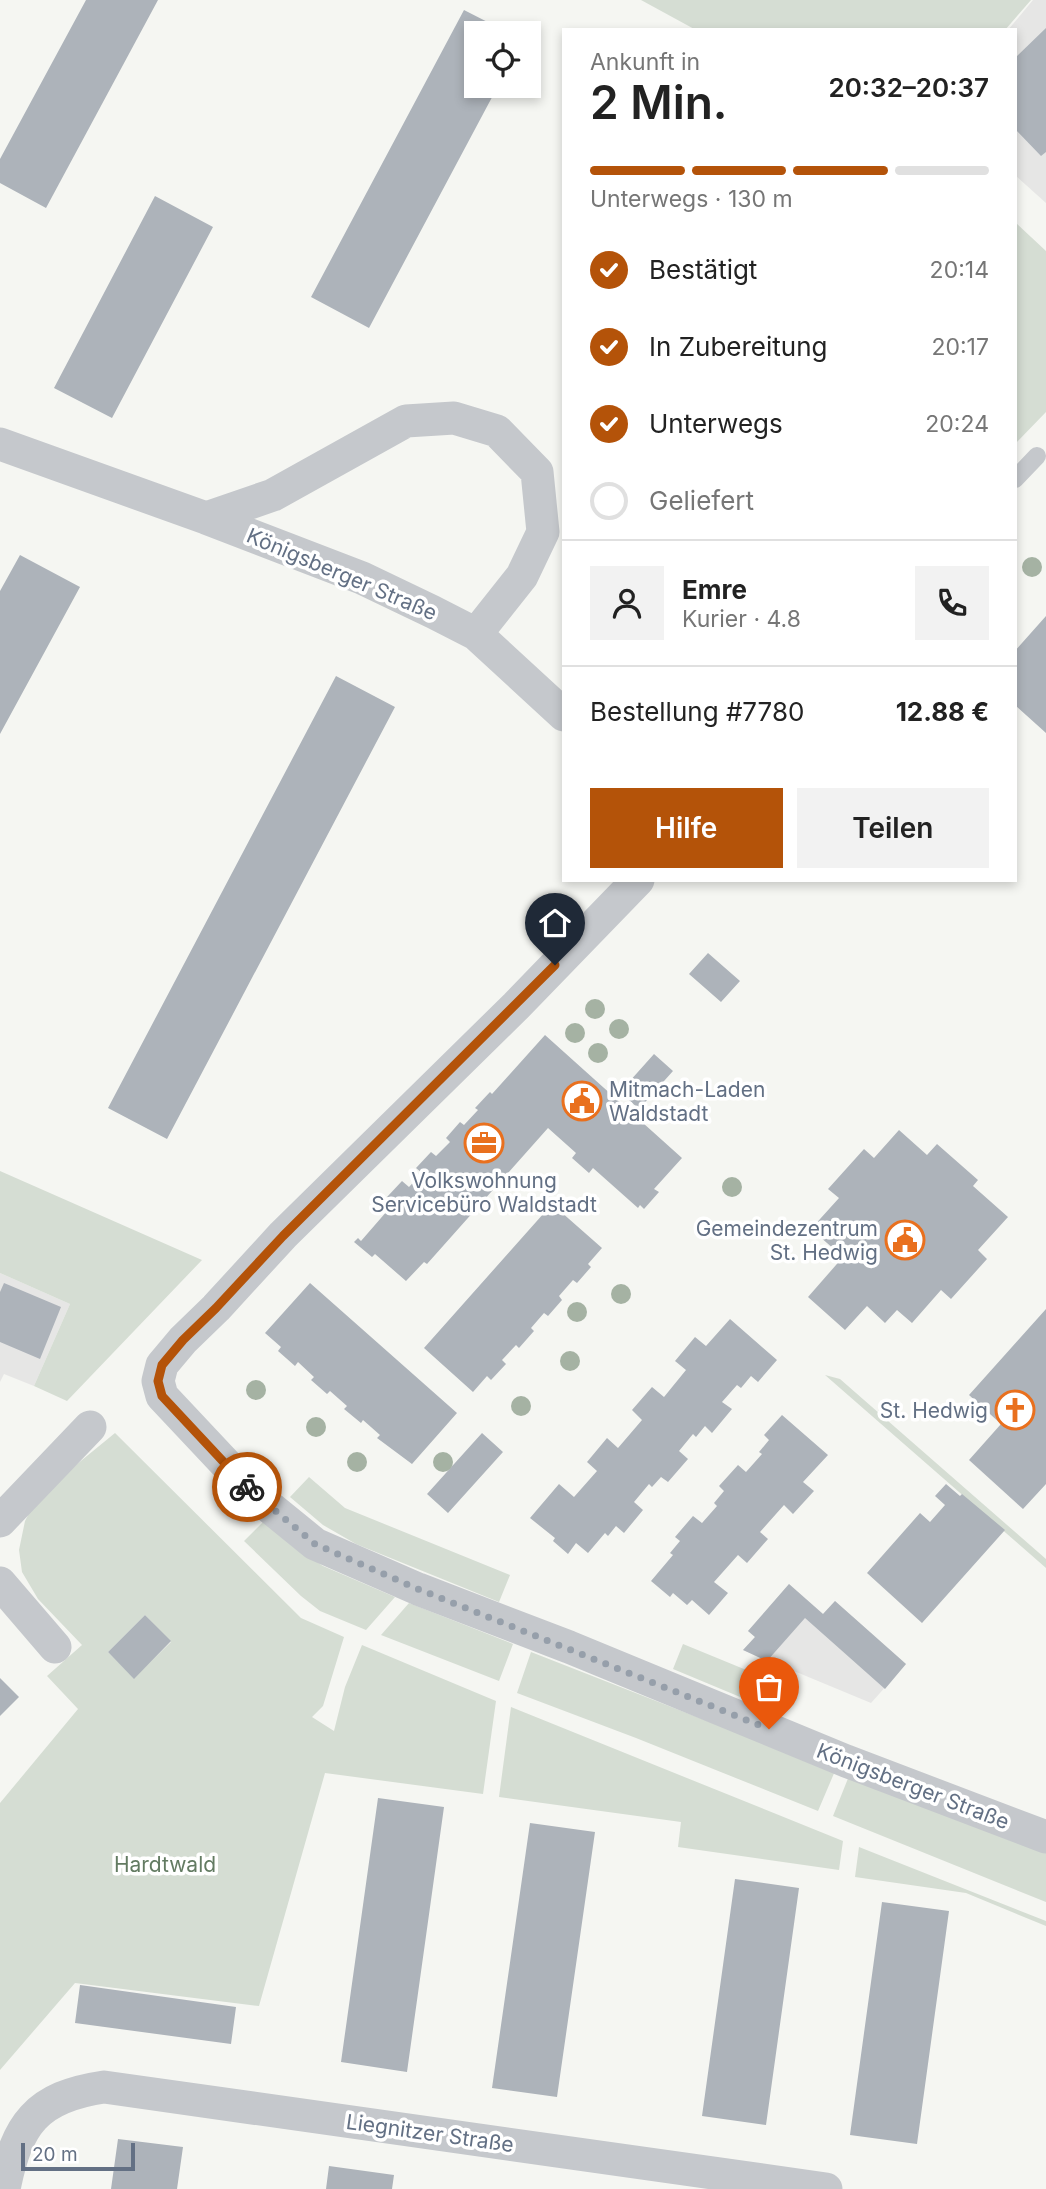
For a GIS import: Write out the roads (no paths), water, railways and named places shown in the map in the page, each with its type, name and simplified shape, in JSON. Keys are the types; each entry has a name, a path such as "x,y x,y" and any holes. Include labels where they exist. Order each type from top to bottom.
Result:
{"street":[{"name":"Königsberger Straße","path":"206,518 273,495 406,421 454,418 497,431 537,471 543,532 522,576 476,634"},
{"name":"Königsberger Straße","path":"0,443 362,578 476,634 562,713"},
{"name":"Königsberger Straße","path":"636,882 183,1340 162,1365 158,1381 162,1396 256,1496 315,1544 418,1589 569,1647 846,1761 1046,1837"},
{"path":"0,1521 90,1427"},
{"path":"0,1583 55,1647"},
{"name":"Liegnitzer Straße","path":"4,2189 16,2143 24,2127 56,2099 78,2091 104,2087 826,2189"}],"lane":[{"path":"1017,477 1037,456"}],"place":[{"name":"Mitmach-Laden Waldstadt","path":"582,1101"},
{"name":"Volkswohnung Servicebüro Waldstadt","path":"484,1143"},
{"name":"Gemeindezentrum St. Hedwig","path":"905,1240"},
{"name":"St. Hedwig","path":"1015,1410"}],"park label":[{"name":"Hardtwald","path":"165,1864"}]}
